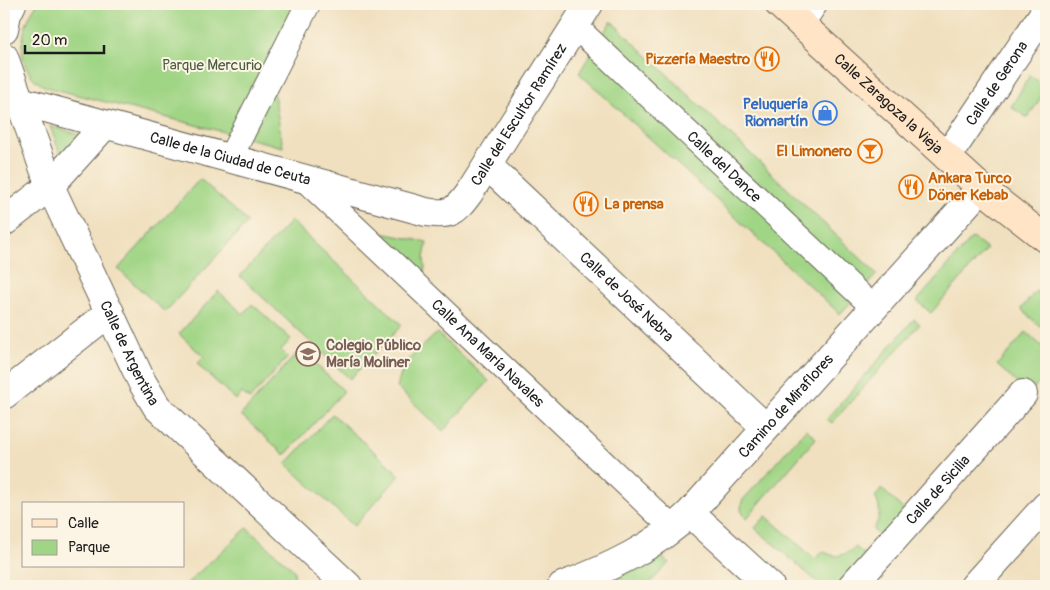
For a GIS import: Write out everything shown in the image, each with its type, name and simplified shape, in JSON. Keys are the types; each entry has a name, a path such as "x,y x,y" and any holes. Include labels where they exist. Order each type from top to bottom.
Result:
{"main road":[{"name":"Calle Zaragoza la Vieja","path":"779,4 807,14 947,157 982,188 1046,238"}],"street":[{"path":"4,7 7,4"},
{"path":"4,29 7,14 12,4"},
{"path":"230,158 308,4"},
{"name":"Calle de Gerona","path":"947,157 1046,10"},
{"name":"Calle del Escultor Ramírez","path":"438,214 450,213 460,205 582,15"},
{"name":"Calle del Dance","path":"582,15 874,308"},
{"name":"Calle de Argentina","path":"4,57 50,186 142,382 157,407 322,574 348,586"},
{"name":"Calle de la Ciudad de Ceuta","path":"20,101 438,214"},
{"path":"4,222 50,186 105,125"},
{"name":"Calle de José Nebra","path":"487,165 766,428"},
{"name":"Calle Ana María Navales","path":"302,177 664,520 681,522"},
{"name":"Camino de Miraflores","path":"562,586 606,568 681,522 982,188"},
{"path":"4,395 110,312"},
{"name":"Calle de Sicilia","path":"852,586 1023,394"},
{"path":"974,586 1046,506"},
{"path":"681,522 770,586"}],"green space":[{"name":"Parque Mercurio","path":"37,4 318,4 273,88 283,147 46,87 35,80 28,71 22,49 26,25"},
{"path":"611,21 877,274 840,314 579,73"},
{"path":"1030,75 1046,87 1046,89 1028,118 1011,107"},
{"path":"50,126 81,135 61,157"},
{"path":"200,179 248,222 165,312 118,269"},
{"path":"291,221 402,325 350,379 240,276"},
{"path":"376,232 427,242 424,258 425,270 420,275"},
{"path":"972,238 987,249 931,313 917,301"},
{"path":"218,291 243,314 252,304 291,339 281,350 288,357 250,399 242,393 236,400 197,364 204,357 179,334"},
{"path":"1036,291 1046,300 1046,332 1021,309"},
{"path":"914,319 920,324 832,423 827,419"},
{"path":"1026,332 1046,350 1046,375 1029,394 997,365"},
{"path":"437,333 489,381 443,431 397,387 404,364"},
{"path":"300,350 344,391 285,455 241,415"},
{"path":"332,414 400,475 354,526 286,464"},
{"path":"806,429 816,438 746,519 741,510 742,501"},
{"path":"882,489 905,511 881,537 873,530 879,514 879,505 875,497"},
{"path":"766,516 815,559 823,551 836,556 847,553 856,547 866,556 838,586 822,586 755,528"},
{"path":"247,528 294,570 295,581 292,586 184,586"},
{"path":"660,556 669,563 647,586 599,586"}],"place":[{"name":"Pizzería Maestro","path":"767,59"},
{"name":"Peluquería Riomartín","path":"825,113"},
{"name":"El Limonero","path":"870,151"},
{"name":"Ankara Turco Döner Kebab","path":"911,187"},
{"name":"La prensa","path":"586,204"},
{"name":"Colegio Público María Moliner","path":"308,354"}]}
